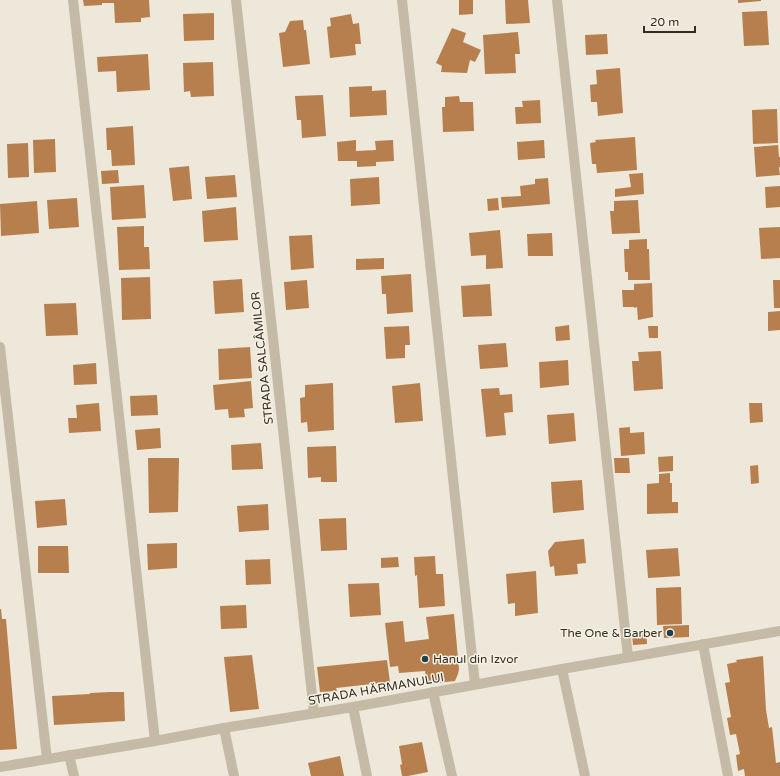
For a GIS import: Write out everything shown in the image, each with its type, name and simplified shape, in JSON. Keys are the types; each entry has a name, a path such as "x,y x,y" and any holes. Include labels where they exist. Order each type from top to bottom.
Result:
{"street":[{"path":"73,0 155,741"},
{"name":"STRADA SALCÂMILOR","path":"236,0 314,714"},
{"path":"402,0 475,684"},
{"path":"557,0 628,657"},
{"path":"0,347 47,759"},
{"name":"STRADA HĂRMANULUI","path":"0,767 314,714 562,668 780,631"},
{"path":"703,644 728,776"},
{"path":"562,668 585,776"},
{"path":"433,692 452,776"},
{"path":"353,707 367,776"},
{"path":"224,728 234,776"},
{"path":"69,755 74,776"}],"building":[{"path":"83,0 149,0 150,17 141,18 141,22 115,23 114,3 84,6"},
{"path":"459,0 473,0 473,14 459,15"},
{"path":"505,0 528,0 530,23 506,24"},
{"path":"738,0 761,0 761,1 738,3"},
{"path":"767,11 769,45 744,46 742,12"},
{"path":"214,13 214,40 184,41 183,14"},
{"path":"351,14 353,24 359,23 361,44 355,44 356,55 330,58 327,27 331,26 330,18"},
{"path":"303,20 304,30 306,30 310,64 283,67 279,33 285,32 290,21"},
{"path":"452,28 466,33 463,42 481,50 475,62 470,60 467,73 441,72 442,66 436,63"},
{"path":"518,32 520,54 515,54 516,73 485,74 483,35"},
{"path":"607,34 608,54 586,55 585,35"},
{"path":"148,54 150,90 117,92 116,71 98,72 97,57"},
{"path":"213,62 214,96 191,97 190,91 184,92 183,63"},
{"path":"620,68 623,113 598,116 597,102 591,102 590,85 597,84 596,70"},
{"path":"372,86 372,91 386,90 387,115 350,117 349,87"},
{"path":"323,95 326,136 302,138 301,120 297,120 295,96"},
{"path":"459,96 460,102 473,102 474,131 443,132 442,107 445,107 445,97"},
{"path":"540,100 541,123 516,124 515,107 523,107 522,101"},
{"path":"777,109 778,143 753,144 752,110"},
{"path":"133,126 135,165 112,166 111,150 107,150 106,128"},
{"path":"635,137 637,170 597,173 596,164 592,164 590,143 596,142 595,140"},
{"path":"55,139 56,172 34,173 33,140"},
{"path":"356,140 356,151 376,150 375,141 393,140 394,161 376,162 376,166 357,167 357,161 338,161 337,142"},
{"path":"544,140 545,158 518,160 517,142"},
{"path":"28,143 29,177 8,178 7,144"},
{"path":"778,145 780,175 756,177 754,147"},
{"path":"189,166 192,199 173,201 169,168"},
{"path":"118,170 119,183 102,184 101,171"},
{"path":"643,173 644,194 615,197 615,189 631,187 629,174"},
{"path":"235,175 237,197 207,199 205,177"},
{"path":"379,177 380,204 351,206 350,179"},
{"path":"548,178 550,204 502,208 501,197 521,196 520,186 535,184 535,179"},
{"path":"144,185 146,218 112,220 110,187"},
{"path":"780,186 780,207 766,208 765,187"},
{"path":"77,198 79,227 49,229 47,200"},
{"path":"498,198 499,210 488,211 487,199"},
{"path":"638,200 640,233 612,234 610,211 614,211 614,201"},
{"path":"37,201 39,233 1,236 0,204"},
{"path":"236,207 238,240 204,242 202,211"},
{"path":"144,226 144,247 149,247 150,269 119,270 117,227"},
{"path":"780,227 780,258 761,259 759,228"},
{"path":"500,230 503,268 486,269 486,255 471,256 469,233"},
{"path":"552,233 553,256 528,256 527,234"},
{"path":"312,235 314,268 291,270 289,236"},
{"path":"647,239 647,249 649,249 650,280 628,280 628,272 625,272 624,249 629,249 629,240"},
{"path":"384,258 384,269 356,270 356,259"},
{"path":"411,274 413,312 387,314 386,294 382,294 381,276"},
{"path":"150,277 151,319 122,320 121,278"},
{"path":"242,279 244,312 215,314 213,281"},
{"path":"307,280 309,308 286,310 284,282"},
{"path":"773,280 780,280 780,308 774,308"},
{"path":"652,283 653,317 638,320 637,307 623,307 622,290 634,290 634,284"},
{"path":"490,284 492,316 463,317 461,286"},
{"path":"76,303 78,335 46,336 44,304"},
{"path":"780,311 780,330 768,331 768,312"},
{"path":"569,325 570,340 556,341 555,327"},
{"path":"409,326 410,345 405,345 405,358 386,359 384,327"},
{"path":"648,326 658,326 658,338 649,338"},
{"path":"506,343 508,367 480,369 478,345"},
{"path":"250,347 252,378 219,380 218,349"},
{"path":"661,351 663,389 634,391 632,361 639,361 638,352"},
{"path":"568,360 569,385 540,388 539,362"},
{"path":"96,363 97,384 74,385 73,365"},
{"path":"251,381 253,408 244,409 245,417 229,418 228,409 215,410 213,385"},
{"path":"333,383 334,430 308,432 307,422 301,423 300,398 305,397 305,385"},
{"path":"420,383 423,421 395,423 392,386"},
{"path":"499,388 500,395 512,394 513,412 504,413 506,435 486,437 481,389"},
{"path":"157,395 158,415 131,416 130,396"},
{"path":"99,403 101,431 69,433 68,418 77,418 76,405"},
{"path":"749,403 762,403 763,422 750,423"},
{"path":"574,413 576,441 549,444 547,415"},
{"path":"630,427 630,433 644,432 645,454 621,456 619,428"},
{"path":"160,428 161,448 137,450 135,430"},
{"path":"261,443 263,469 232,470 231,445"},
{"path":"336,446 337,482 321,482 321,477 308,478 307,447"},
{"path":"673,456 673,471 659,472 658,457"},
{"path":"148,458 179,458 178,512 149,513"},
{"path":"614,458 629,458 630,473 615,473"},
{"path":"758,465 759,483 751,484 750,466"},
{"path":"670,473 670,483 672,483 672,502 678,502 678,513 647,514 647,484 659,483 659,474"},
{"path":"582,480 584,510 553,513 551,482"},
{"path":"65,499 67,525 37,528 35,501"},
{"path":"268,504 269,530 239,532 237,506"},
{"path":"346,518 347,550 321,551 319,519"},
{"path":"584,539 586,563 577,564 578,574 555,576 554,566 550,567 548,551 555,542"},
{"path":"177,543 177,568 148,570 147,544"},
{"path":"38,546 68,546 69,573 38,573"},
{"path":"678,548 680,576 648,578 646,550"},
{"path":"435,556 436,574 443,574 445,606 419,608 417,575 415,576 414,557"},
{"path":"398,557 399,567 381,568 381,558"},
{"path":"270,559 271,584 246,585 245,560"},
{"path":"536,571 538,613 515,616 515,603 508,604 506,574"},
{"path":"379,583 381,615 350,617 348,584"},
{"path":"681,587 682,624 657,625 656,588"},
{"path":"246,605 247,628 221,629 220,606"},
{"path":"0,609 2,619 6,619 17,749 0,750"},
{"path":"454,614 459,669 455,681 427,684 425,671 399,673 398,666 390,667 385,623 403,621 405,642 429,639 426,617"},
{"path":"689,625 689,637 664,638 663,626"},
{"path":"646,630 647,644 633,645 632,631"},
{"path":"252,655 259,709 230,712 224,657"},
{"path":"763,656 766,710 769,728 772,727 776,763 780,762 780,776 745,776 744,769 738,771 736,755 740,754 736,734 730,735 727,718 731,717 725,683 730,682 727,664 737,662 736,660"},
{"path":"387,660 390,682 336,688 337,691 320,692 317,667"},
{"path":"124,692 125,721 54,725 52,696"},
{"path":"422,742 428,772 402,776 399,746"},
{"path":"340,756 344,776 311,776 308,763"}],"place":[{"name":"The One & Barber","path":"670,633"},
{"name":"Hanul din Izvor","path":"425,659"}]}
